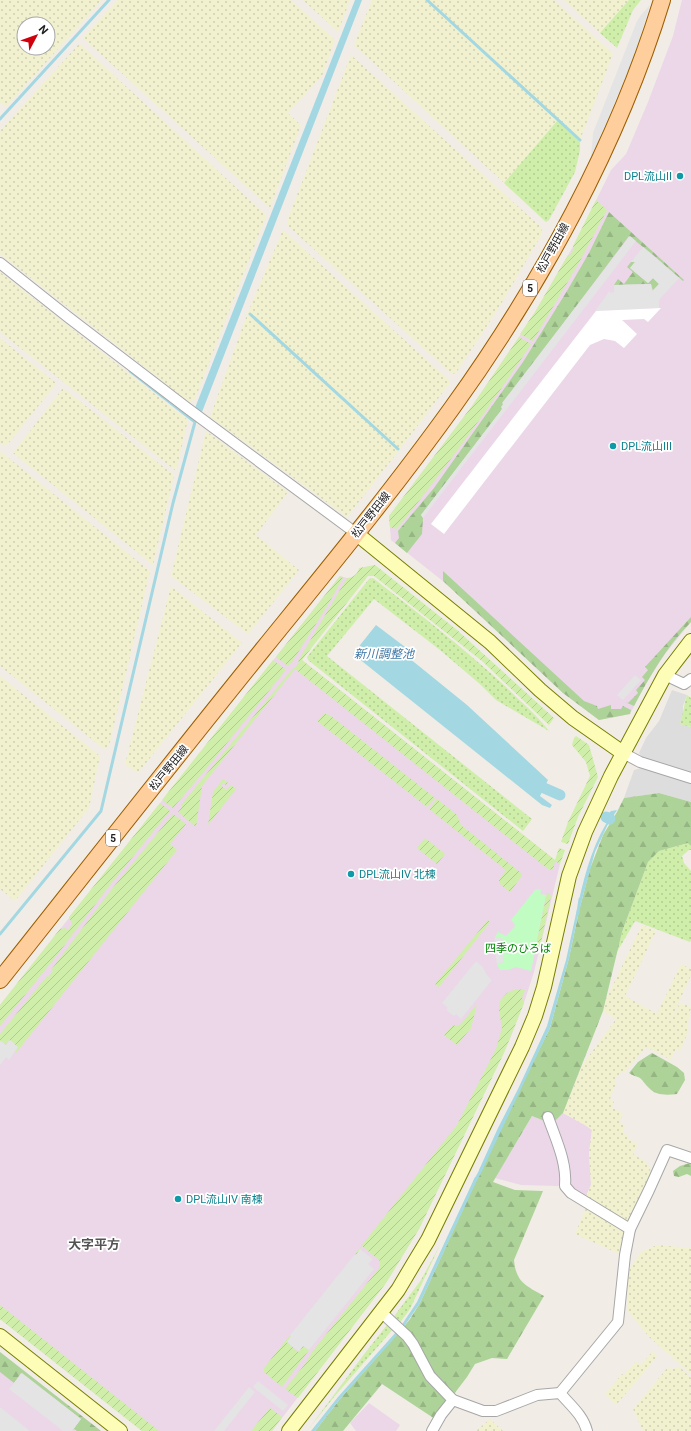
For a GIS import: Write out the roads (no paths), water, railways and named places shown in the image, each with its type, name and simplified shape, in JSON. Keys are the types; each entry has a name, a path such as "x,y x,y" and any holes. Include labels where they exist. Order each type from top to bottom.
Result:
{"main road":[{"name":"松戸野田線","path":"0,980 357,534 454,406 519,308 585,189 626,101 662,0"}],"street":[{"path":"0,263 187,408 357,534 484,637 540,690 569,714 624,753 640,762 691,778"},
{"path":"289,1431 398,1290 428,1240 522,1047 535,1016 544,987 570,876 581,842 597,805 665,675 691,641"},
{"path":"665,675 684,684 691,679"},
{"path":"548,1117 562,1157 566,1176 565,1186 571,1193 630,1229"},
{"path":"381,1312 399,1328 413,1344 430,1376 453,1400 483,1411 496,1411 537,1395 560,1392 618,1322 625,1255 630,1229 667,1150 691,1158"},
{"path":"0,1336 120,1431"},
{"path":"560,1392 579,1414 588,1431"},
{"path":"432,1431 441,1415 453,1400"}],"water":[{"path":"355,0 362,0 202,412 195,408"},
{"name":"新川調整池","path":"376,625 413,653 409,658 467,705 548,780 540,796 552,805 550,808 542,805 353,654"},
{"path":"617,810 607,826 595,852 581,903 579,900 595,845 612,815 609,813"},
{"path":"577,909 579,911 569,958 550,1028 482,1171 479,1170 547,1026 566,960"},
{"path":"475,1177 478,1178 420,1303 403,1328 401,1326 417,1302"},
{"path":"397,1331 399,1333 340,1399 315,1431 311,1431 338,1397"}],"waterway":[{"path":"0,119 109,0"},
{"path":"427,0 580,140"},
{"path":"250,314 398,449"},
{"path":"0,934 101,811 173,503 195,422 130,371"},
{"path":"544,788 560,795"},
{"path":"606,817 610,819"},
{"path":"578,913 580,899"},
{"path":"475,1181 482,1168"}],"place":[{"name":"DPL流山II","path":"680,176"},
{"name":"DPL流山III","path":"613,446"},
{"name":"DPL流山IV 北棟","path":"351,874"},
{"name":"DPL流山IV 南棟","path":"178,1199"}],"district":[{"name":"大字平方","path":"94,1244"}],"park label":[{"name":"四季のひろば","path":"518,948"}]}
